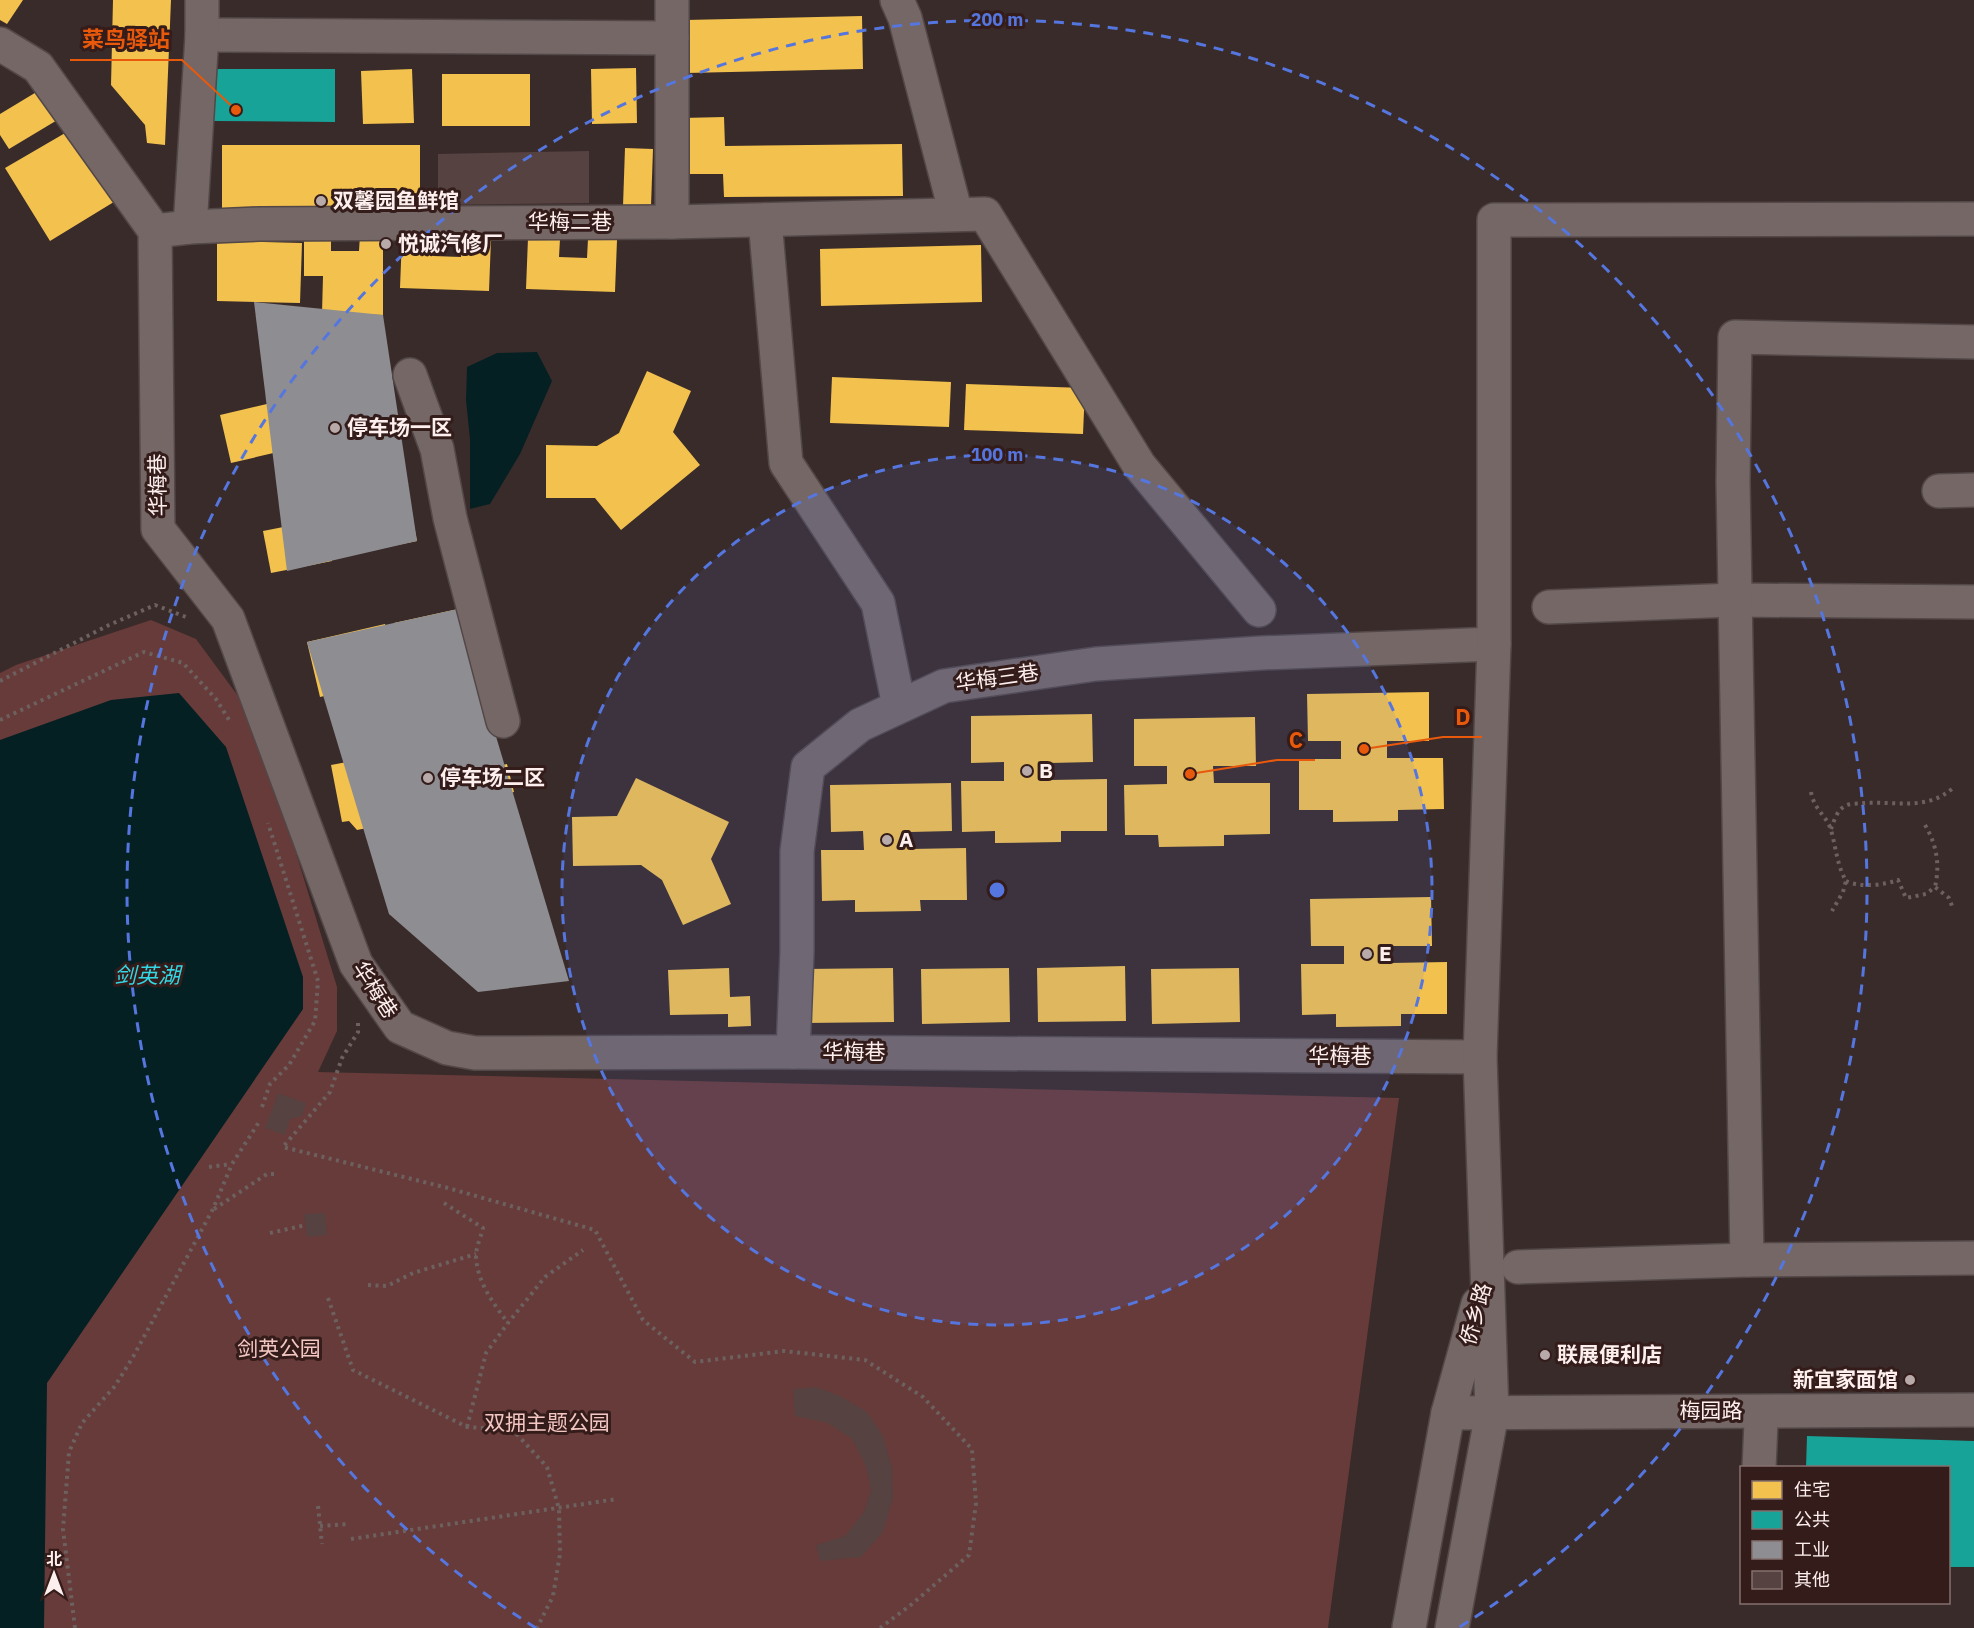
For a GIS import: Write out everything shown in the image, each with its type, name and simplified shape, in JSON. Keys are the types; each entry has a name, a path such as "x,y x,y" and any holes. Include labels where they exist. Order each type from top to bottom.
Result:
{"street":[{"path":"190,227 202,35 202,0"},
{"path":"672,0 672,222"},
{"path":"897,0 970,214 1139,465 1259,610"},
{"path":"202,35 672,38"},
{"path":"0,44 38,67 155,231"},
{"name":"华梅二巷","path":"155,231 259,224 672,222 970,214"},
{"path":"1487,1273 1480,1057 1494,644 1494,220 1974,219"},
{"path":"765,220 786,463 878,603 899,705"},
{"name":"华梅巷","path":"155,231 158,529 228,619 356,964 400,1027 447,1048 475,1053 793,1052 1480,1057"},
{"path":"1747,1260 1733,482 1735,337 1974,342"},
{"path":"410,375 437,449 450,519 503,721"},
{"path":"1939,491 1974,490"},
{"path":"1550,607 1735,600 1974,602"},
{"name":"华梅三巷","path":"793,1052 798,851 808,767 860,725 944,686 1096,664 1260,653 1494,644"},
{"path":"1518,1267 1747,1260 1974,1258"},
{"name":"侨乡路","path":"1409,1628 1448,1413 1487,1273"},
{"name":"侨乡路","path":"1452,1628 1492,1413 1487,1273"},
{"name":"梅园路","path":"1448,1413 1974,1410"},
{"path":"1759,1466 1761,1422"}],"path":[{"path":"0,681 109,625 155,605 186,618"},
{"path":"0,720 144,652 183,663 216,699 235,729"},
{"path":"1831,829 1838,811 1845,805 1929,803 1953,788"},
{"path":"1811,792 1813,804 1831,829 1838,864 1846,881 1843,892 1832,911"},
{"path":"262,1107 270,1084 289,1065 315,1021 318,981 266,816"},
{"path":"1846,881 1855,885 1891,882 1898,879 1906,898 1926,894 1935,887 1939,867 1929,833 1924,825"},
{"path":"1935,887 1949,898 1952,906"},
{"path":"357,1013 358,1032 342,1058 330,1092 283,1148 448,1188 595,1230 643,1320 695,1362 784,1351 865,1360 922,1397 972,1449 976,1503 969,1555 880,1628"},
{"path":"75,1628 63,1529 69,1452 82,1423 115,1386 133,1357 213,1209 232,1164 259,1122"},
{"path":"208,1167 232,1164"},
{"path":"213,1209 267,1174 274,1174"},
{"path":"444,1203 483,1228 476,1254 478,1274 492,1302 508,1323"},
{"path":"270,1233 306,1225"},
{"path":"467,1427 486,1353 545,1277 583,1250"},
{"path":"368,1285 387,1286 413,1273 476,1254"},
{"path":"328,1298 353,1370 467,1427 513,1430 546,1467 559,1509 560,1554 553,1596 537,1628"},
{"path":"351,1539 617,1499"},
{"path":"318,1506 322,1544"},
{"path":"320,1526 350,1524"}],"green space":[{"name":"剑英公园","path":"151,620 196,639 255,719 337,987 337,1031 318,1072 1399,1098 1328,1628 0,1628 0,673 16,665"}],"water":[{"path":"537,352 552,381 520,454 490,504 470,509 467,367 497,353"},
{"name":"剑英湖","path":"179,693 226,747 303,977 303,1009 47,1383 44,1628 0,1628 0,740 111,700"}],"building: 住宅":[{"path":"0,0 23,0 7,24 0,20"},
{"path":"113,0 171,0 165,145 147,143 145,125 111,85"},
{"path":"862,16 863,69 686,73 685,20"},
{"path":"636,68 637,123 592,124 591,69"},
{"path":"412,69 414,123 363,124 361,71"},
{"path":"442,74 530,74 530,126 442,126"},
{"path":"53,82 122,197 50,241 5,168 72,129 64,116 9,149 0,135 0,114"},
{"path":"724,117 725,146 902,144 903,196 724,197 723,174 683,174 682,118"},
{"path":"222,145 420,145 420,208 222,208"},
{"path":"625,148 653,149 651,206 623,206"},
{"path":"304,233 331,233 331,251 359,251 360,235 383,235 383,315 322,313 323,276 304,276"},
{"path":"402,237 434,238 433,256 461,257 462,238 491,239 489,291 400,288"},
{"path":"528,238 560,239 559,257 587,258 588,239 617,240 615,292 526,289"},
{"path":"217,241 302,243 300,303 217,301"},
{"path":"981,245 982,302 821,306 820,249"},
{"path":"647,371 691,391 673,432 700,465 621,530 595,498 546,498 546,445 597,446 619,433"},
{"path":"832,377 951,382 949,427 830,423"},
{"path":"966,384 1085,388 1083,434 964,430"},
{"path":"314,393 325,441 231,463 220,415"},
{"path":"404,476 417,541 358,553 345,488"},
{"path":"324,519 332,561 271,573 263,531"},
{"path":"458,609 462,633 473,631 478,663 406,678 394,623"},
{"path":"385,624 398,679 320,697 307,642"},
{"path":"1429,692 1429,741 1387,741 1387,758 1443,758 1444,809 1398,810 1398,821 1333,822 1333,810 1299,810 1299,759 1341,759 1341,741 1308,741 1307,694"},
{"name":"B","path":"1092,714 1093,762 1050,763 1050,780 1107,779 1107,831 1061,831 1061,842 995,843 995,831 962,832 961,781 1004,781 1004,762 971,763 971,716"},
{"path":"1255,717 1256,766 1213,766 1214,783 1270,783 1270,834 1224,835 1224,846 1159,847 1158,835 1125,835 1124,785 1167,784 1167,766 1134,766 1134,719"},
{"path":"490,729 499,766 507,764 514,792 492,798 480,787 429,800 415,747"},
{"path":"411,750 422,801 374,812 377,826 357,830 349,821 342,822 331,765"},
{"path":"636,778 729,822 711,859 731,904 683,925 662,880 641,865 573,866 572,817 617,816"},
{"name":"A","path":"951,783 952,831 910,832 910,849 966,848 967,900 920,900 921,911 855,912 855,900 822,901 821,850 864,850 863,831 831,832 830,785"},
{"name":"E","path":"1431,897 1432,946 1390,946 1390,963 1447,962 1447,1014 1401,1014 1401,1026 1336,1027 1336,1014 1302,1015 1301,964 1344,964 1344,946 1311,946 1310,899"},
{"path":"1125,966 1126,1021 1038,1022 1037,968"},
{"path":"729,968 730,997 750,996 751,1026 728,1027 728,1014 670,1015 668,970"},
{"path":"893,968 894,1022 806,1023 805,969"},
{"path":"1009,968 1010,1022 922,1024 921,969"},
{"path":"1239,968 1240,1022 1152,1024 1151,969"}],"building: 公共":[{"path":"214,69 335,69 335,122 214,121"},
{"path":"1807,1436 1974,1441 1974,1567 1950,1567 1950,1466 1806,1466"}],"building: 工业":[{"name":"停车场一区","path":"254,302 383,315 417,541 287,571"},
{"name":"停车场二区","path":"458,609 569,981 478,992 389,914 307,642"}],"building: 其他":[{"path":"589,151 589,203 438,205 438,154"},
{"path":"278,1093 306,1103 302,1116 290,1119 285,1135 265,1128"},
{"path":"325,1213 327,1235 307,1237 304,1214"},
{"path":"816,1387 840,1396 867,1412 883,1436 892,1467 893,1498 883,1532 861,1557 820,1561 816,1545 845,1536 864,1512 871,1490 866,1466 852,1439 828,1423 795,1416 793,1389"}],"place":[{"name":"菜鸟驿站","path":"236,110"},
{"name":"双馨园鱼鲜馆","path":"321,201"},
{"name":"悦诚汽修厂","path":"386,244"},
{"name":"停车场一区","path":"335,428"},
{"name":"D","path":"1364,749"},
{"name":"B","path":"1027,771"},
{"name":"C","path":"1190,774"},
{"name":"停车场二区","path":"428,778"},
{"name":"A","path":"887,840"},
{"name":"E","path":"1367,954"},
{"name":"联展便利店","path":"1545,1355"},
{"name":"新宜家面馆","path":"1910,1380"}],"park label":[{"name":"双拥主题公园","path":"547,1423"}]}
